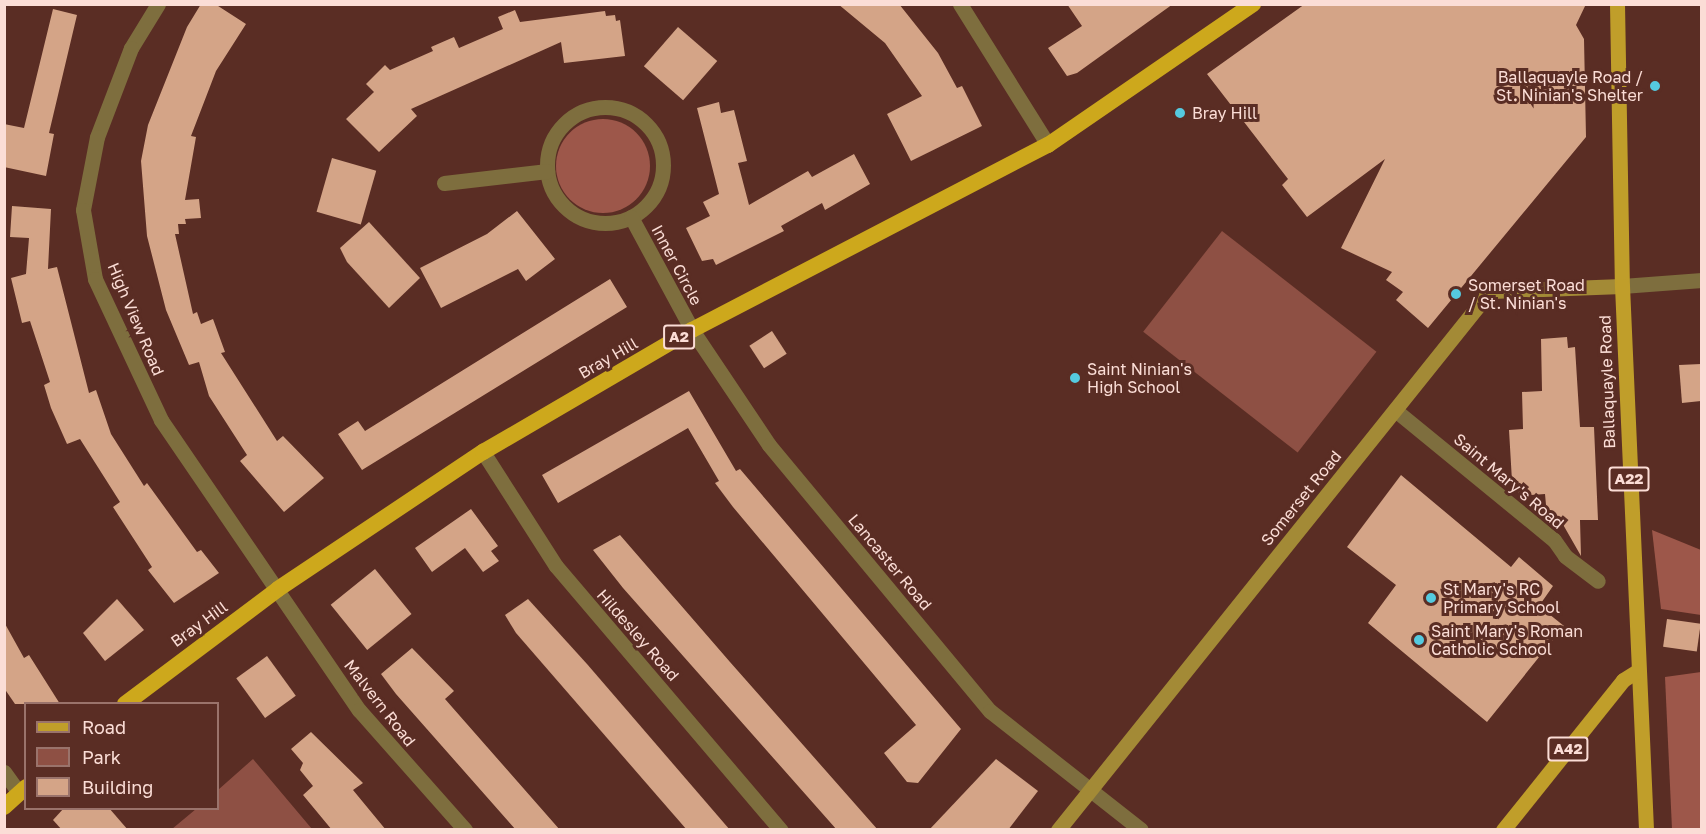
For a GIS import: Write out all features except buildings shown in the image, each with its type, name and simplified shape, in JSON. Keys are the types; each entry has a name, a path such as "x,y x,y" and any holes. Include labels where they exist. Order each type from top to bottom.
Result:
{"highway":[{"name":"Bray Hill","path":"128,702 278,589 483,452 692,330 1048,145 1253,4"},
{"path":"4,807 22,790"}],"main road":[{"name":"Ballaquayle Road","path":"1617,4 1622,286 1636,672 1646,830"},
{"name":"Somerset Road","path":"1058,830 1490,291 1622,286"},
{"name":"A42","path":"1503,830 1623,680 1636,672"}],"street":[{"name":"High View Road","path":"158,4 131,48 97,137 83,210 95,279 161,420 278,589"},
{"path":"960,4 1048,145"},
{"name":"Inner Circle","path":"592,108 625,111 651,131 663,162 655,194 631,217 594,222 577,216 551,189 547,171 553,138 576,115 592,108"},
{"path":"444,183 547,171"},
{"name":"Inner Circle","path":"631,217 692,330"},
{"path":"1622,286 1701,280"},
{"name":"Lancaster Road","path":"692,330 769,445 990,711 1141,830"},
{"name":"Saint Mary's Road","path":"1395,410 1554,540 1564,556 1598,581"},
{"name":"Hildesley Road","path":"483,452 555,566 782,830"},
{"name":"Malvern Road","path":"278,589 359,710 465,830"},
{"path":"4,772 22,790"}],"green space":[{"path":"1222,231 1376,352 1298,453 1143,332"},
{"path":"253,759 312,829 172,829 195,810 219,810 219,789"}],"shaded area":[{"path":"603,119 621,123 636,133 646,148 650,166 646,184 636,199 621,209 603,213 585,209 570,199 560,184 556,166 560,148 570,133 585,123"},
{"path":"1652,530 1701,550 1701,615 1661,609"},
{"path":"1701,672 1701,829 1672,829 1665,677"}],"place":[{"name":"Ballaquayle Road / St. Ninian's Shelter","path":"1655,86"},
{"name":"Bray Hill","path":"1180,113"},
{"name":"Somerset Road / St. Ninian's","path":"1456,294"},
{"name":"Saint Ninian's High School","path":"1075,378"},
{"name":"St Mary's RC Primary School","path":"1431,598"},
{"name":"Saint Mary's Roman Catholic School","path":"1419,640"}]}
